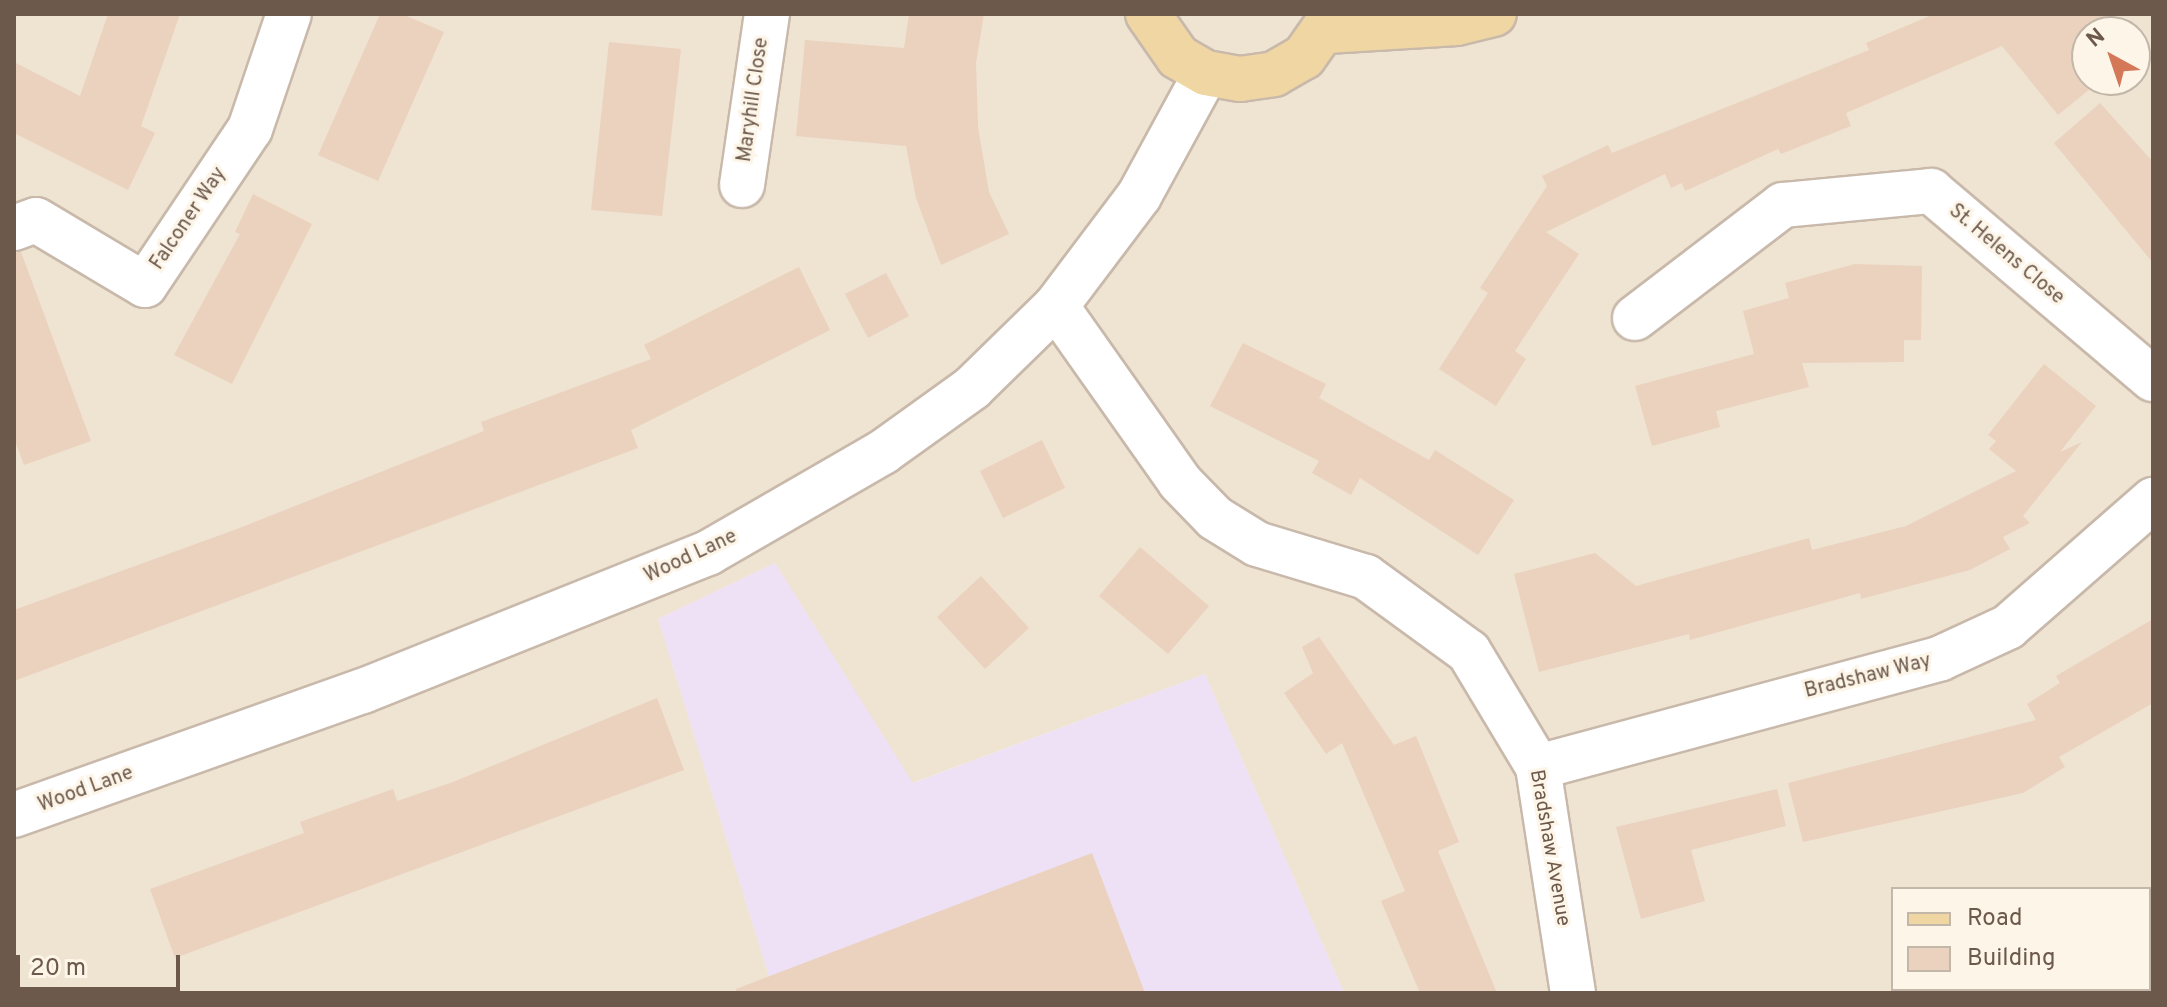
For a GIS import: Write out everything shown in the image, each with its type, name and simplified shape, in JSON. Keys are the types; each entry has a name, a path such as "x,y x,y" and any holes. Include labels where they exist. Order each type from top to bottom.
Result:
{"main road":[{"path":"1148,14 1178,57 1206,73 1240,79 1274,74 1304,57 1331,23 1457,23 1494,14"}],"street":[{"name":"Falconer Way","path":"14,228 36,220 145,285 250,129 289,14"},
{"name":"Maryhill Close","path":"742,185 767,14"},
{"name":"Wood Lane","path":"14,815 363,691 708,553 883,452 972,388 1056,306 1139,196 1206,73"},
{"name":"St. Helens Close","path":"1635,318 1783,205 1931,191 2153,379"},
{"name":"Bradshaw Avenue","path":"1056,306 1180,482 1215,518 1257,544 1366,577 1420,611 1469,652 1538,767 1573,993"},
{"name":"Bradshaw Way","path":"1538,767 1941,658 2008,627 2153,500"}],"shaded area":[{"path":"14,14 2153,14 2153,993 1344,993 1205,674 912,783 775,563 658,619 771,983 744,993 14,993"},
{"path":"775,563 913,783 1205,674 1344,993 744,993 771,983 658,619"}],"building":[{"path":"108,14 180,14 141,126 155,133 128,190 14,133 14,62 80,96"},
{"path":"380,14 402,14 444,32 378,181 318,155"},
{"path":"909,14 984,14 976,63 978,127 989,192 1009,234 941,265 916,198 906,146 796,136 805,40 904,48"},
{"path":"1934,14 2111,16 2071,16 2071,96 2081,96 2058,115 2002,46 1846,113 1851,126 1781,154 1778,149 1685,191 1682,183 1671,188 1665,174 1546,232 1579,254 1515,351 1526,359 1496,406 1439,369 1488,293 1480,288 1547,186 1542,176 1608,145 1612,153 1869,50 1866,43"},
{"path":"609,42 681,49 662,216 591,210"},
{"path":"2100,103 2153,162 2153,263 2054,143"},
{"path":"253,194 312,224 232,384 174,355 240,234 235,232"},
{"path":"14,252 21,252 91,441 24,465 14,438"},
{"path":"1855,264 1922,266 1921,340 1904,340 1904,362 1802,363 1809,387 1716,411 1720,427 1652,446 1635,386 1754,354 1743,311 1789,298 1785,283"},
{"path":"799,267 830,330 631,430 638,448 14,681 14,610 237,529 484,431 481,422 651,359 644,345"},
{"path":"886,273 909,316 868,338 845,294"},
{"path":"1243,343 1326,384 1319,398 1429,460 1435,450 1514,500 1478,555 1360,478 1351,495 1312,473 1319,461 1210,406"},
{"path":"2044,364 2096,406 2060,452 2082,442 2023,516 2030,523 2003,537 2010,549 1970,570 1861,599 1860,593 1690,640 1689,634 1539,672 1514,574 1595,553 1636,586 1809,538 1812,550 1906,526 2016,471 1989,449 1996,441 1988,435"},
{"path":"1042,440 1065,488 1003,518 980,471"},
{"path":"1140,547 1209,606 1168,654 1099,596"},
{"path":"981,576 1029,628 985,669 937,617"},
{"path":"2153,619 2153,703 2059,757 2065,767 2023,793 1803,842 1788,783 2036,720 2027,704 2060,683 2056,676"},
{"path":"1319,637 1394,745 1416,736 1459,842 1438,851 1497,993 1420,993 1381,901 1405,891 1342,743 1326,754 1284,693 1313,673 1302,647"},
{"path":"657,698 684,770 175,958 150,889 304,833 300,822 393,789 397,801 453,782"},
{"path":"1777,789 1786,826 1691,850 1705,901 1641,919 1616,827"},
{"path":"1092,853 1145,993 736,993 736,989"}]}
